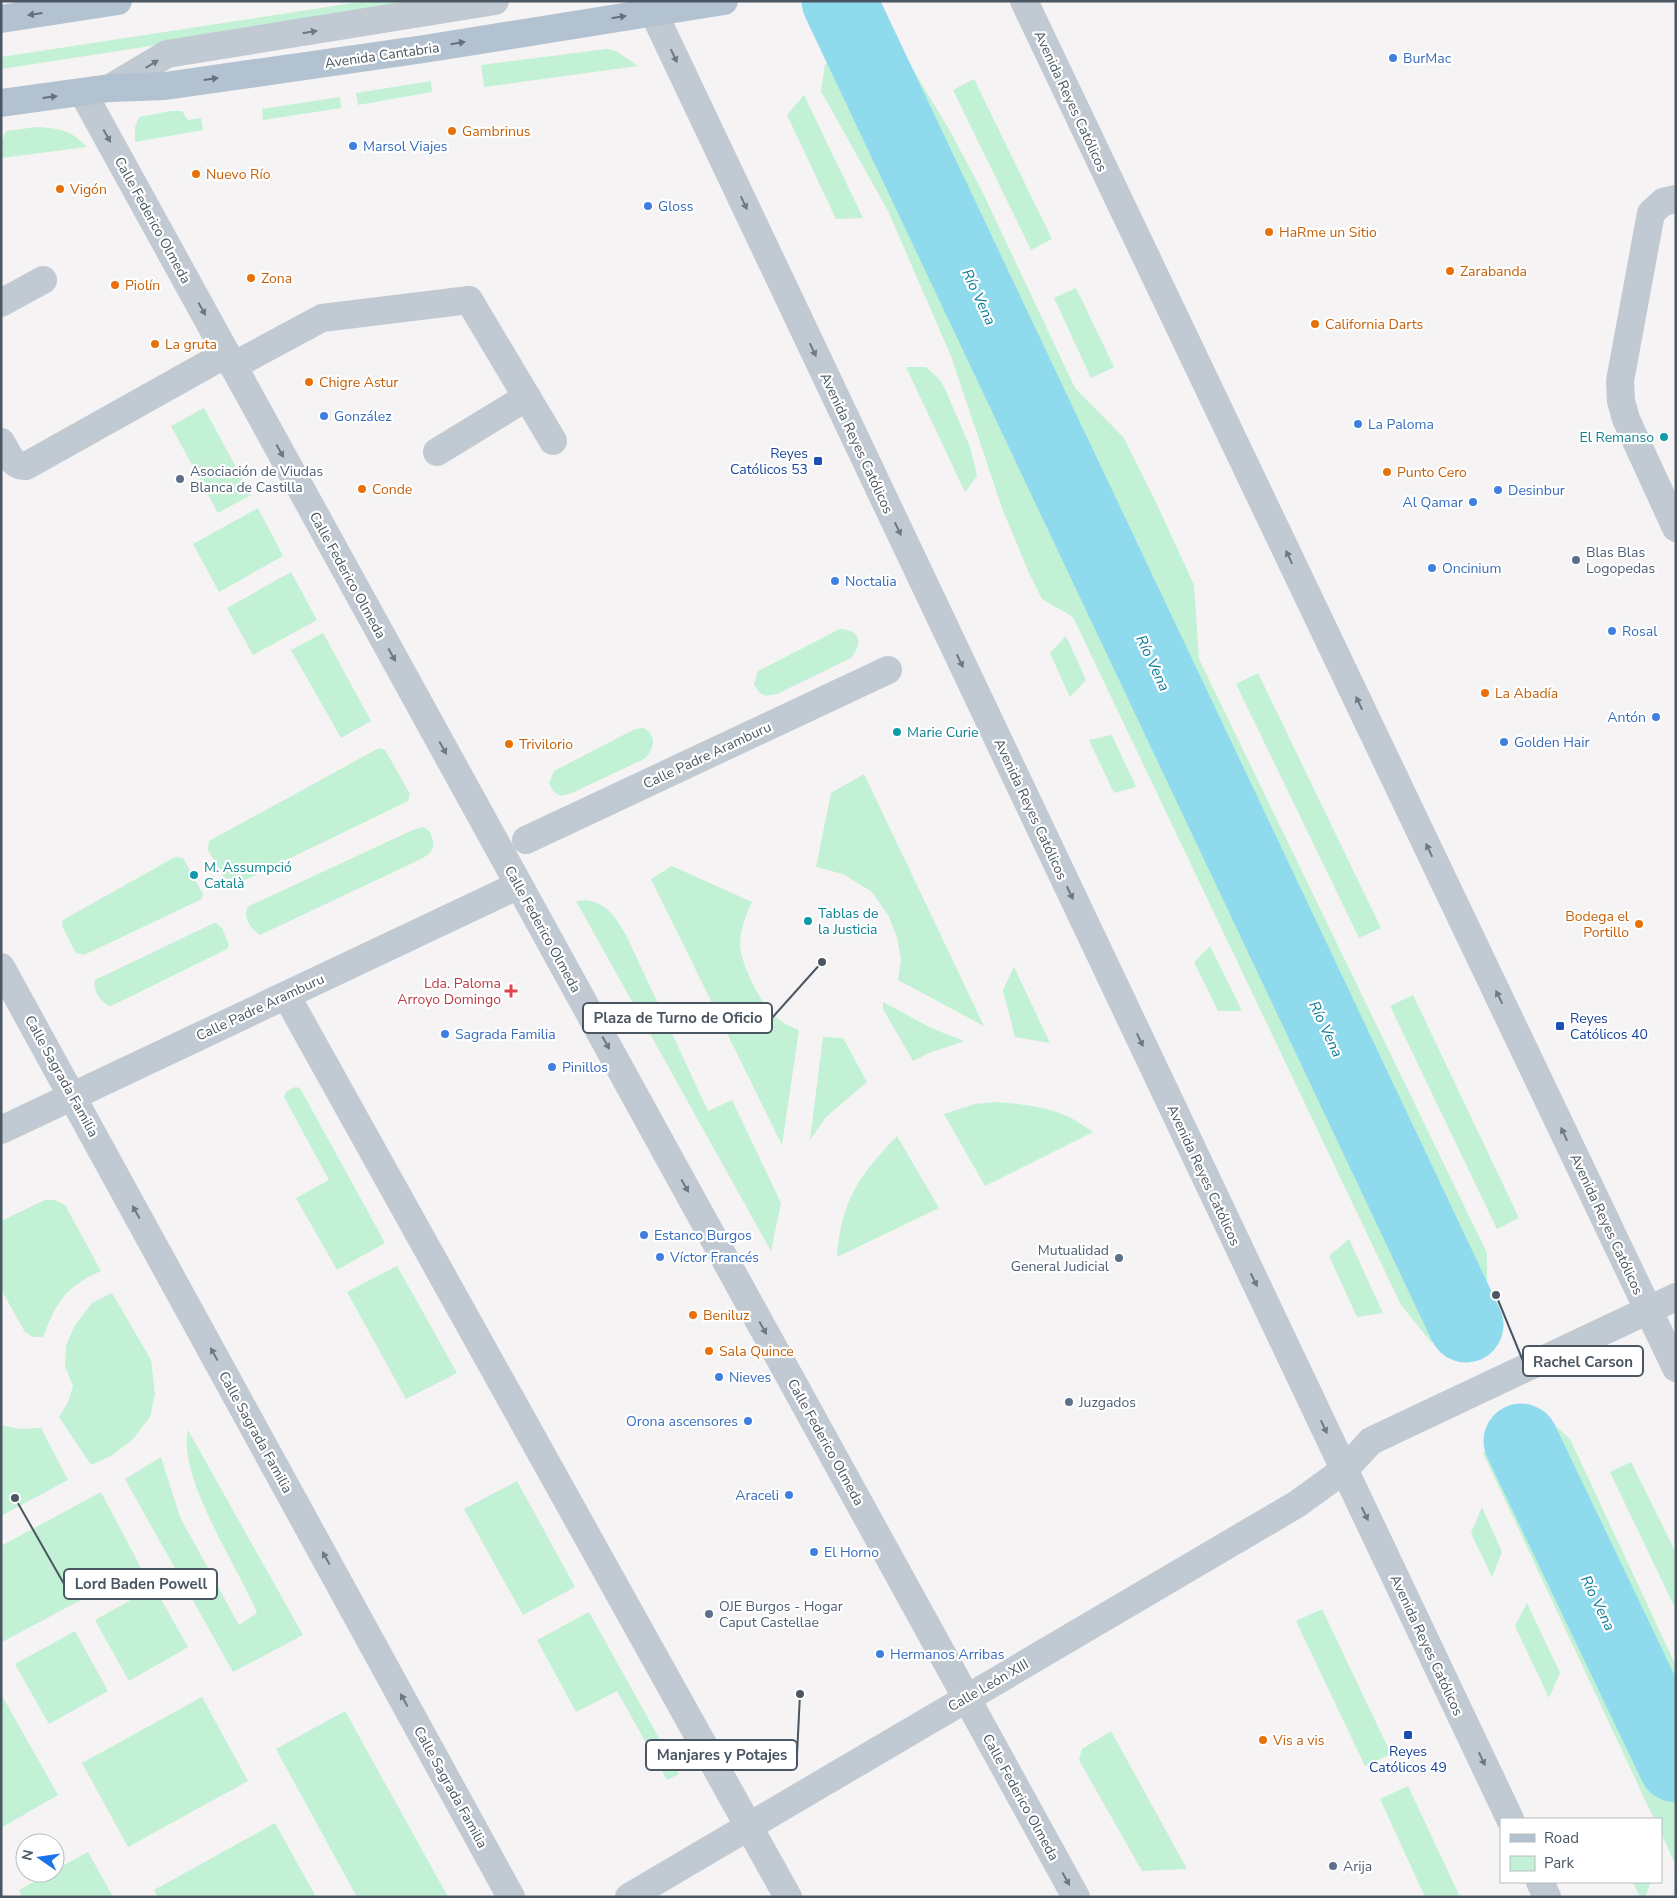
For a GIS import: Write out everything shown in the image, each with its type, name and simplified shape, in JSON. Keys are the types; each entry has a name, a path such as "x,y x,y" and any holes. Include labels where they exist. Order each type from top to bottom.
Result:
{"main road":[{"path":"1,18 118,1"},
{"name":"Avenida Cantabria","path":"1,103 110,88 165,86 424,49 655,5 724,1"}],"street":[{"name":"Avenida Cantabria","path":"110,88 167,54 496,1"},
{"name":"Avenida Reyes Católicos","path":"1024,1 1676,1368"},
{"name":"Avenida Reyes Católicos","path":"655,5 1510,1818"},
{"name":"Calle Federico Olmeda","path":"83,93 1076,1897"},
{"path":"1676,199 1663,202 1651,213 1620,381 1621,400 1626,419 1676,528"},
{"path":"1,303 43,280"},
{"path":"1,442 12,462 19,466 26,466 230,360 322,318 469,300 553,441"},
{"path":"437,452 527,397"},
{"name":"Calle Padre Aramburu","path":"526,840 888,670"},
{"name":"Calle Padre Aramburu","path":"1,1130 519,885"},
{"name":"Calle Sagrada Familia","path":"1,966 511,1897"},
{"path":"286,995 788,1897"},
{"path":"1648,1310 1676,1297"},
{"name":"Avenida Reyes Católicos","path":"1344,1470 1371,1442 1648,1310"},
{"name":"Calle León XIII","path":"629,1897 1297,1504 1344,1470"},
{"path":"1540,1883 1547,1897"}],"green space":[{"path":"366,1 420,1 267,28 1,69 1,57"},
{"path":"607,49 616,51 638,66 484,87 481,65"},
{"path":"902,51 950,131 981,189 1075,388 1124,438 1161,513 1194,585 1199,659 1487,1253 1487,1286 1499,1309 1431,1342 1401,1305 1073,617 1042,599 1029,573 1002,508 951,356 888,211 821,91 825,64"},
{"path":"974,79 1052,239 1031,250 953,90"},
{"path":"431,81 432,92 358,105 356,93"},
{"path":"804,95 864,218 836,219 787,115"},
{"path":"340,97 341,108 263,120 262,109"},
{"path":"171,111 182,111 188,120 201,118 203,130 135,142 135,127 139,117"},
{"path":"37,127 53,128 70,133 87,147 1,158 1,143 6,131"},
{"path":"1076,288 1114,367 1091,378 1054,298"},
{"path":"906,367 926,367 939,379 946,391 970,447 977,476 965,492"},
{"path":"204,408 251,495 218,513 171,426"},
{"path":"258,508 283,556 219,592 193,544"},
{"path":"291,572 317,620 253,655 227,608"},
{"path":"840,629 853,632 858,639 857,648 851,658 777,694 763,695 758,691 754,684 758,671"},
{"path":"323,633 371,721 341,738 291,650"},
{"path":"1066,636 1086,680 1070,697 1050,653"},
{"path":"1258,673 1381,928 1359,938 1236,684"},
{"path":"644,728 651,735 653,742 646,758 572,793 561,796 554,792 549,783 554,771 635,729"},
{"path":"1112,735 1136,787 1114,793 1089,740"},
{"path":"379,748 385,750 410,794 408,801 237,884 229,883 225,879 208,850 209,841"},
{"path":"864,774 984,1026 898,980 901,959 897,937 888,915 872,892 843,874 816,867 831,793"},
{"path":"424,827 430,832 433,848 429,854 421,859 260,935 248,922 246,914 249,906 415,829"},
{"path":"175,857 183,858 203,894 202,899 84,955 76,953 62,926 63,920"},
{"path":"672,866 752,902 740,939 741,952 748,973 765,1005 772,1013 778,1019 799,1030 782,1145 651,879"},
{"path":"586,900 601,905 611,913 627,937 708,1111 732,1100 781,1203 771,1251 576,901"},
{"path":"214,923 222,928 229,945 227,949 111,1006 107,1005 98,996 94,984 95,980"},
{"path":"1210,946 1242,1011 1218,1011 1194,962"},
{"path":"1014,967 1050,1043 1015,1037 1003,990"},
{"path":"1413,995 1519,1218 1497,1229 1390,1006"},
{"path":"883,1002 931,1028 964,1041 929,1053 913,1061 883,1009"},
{"path":"823,1037 843,1038 867,1082 826,1117 810,1140"},
{"path":"295,1087 300,1088 385,1243 337,1270 296,1198 329,1180 284,1097 286,1092"},
{"path":"998,1102 1044,1108 1069,1117 1093,1132 985,1186 944,1114 975,1104"},
{"path":"897,1136 939,1208 837,1257 843,1220 854,1190 872,1164"},
{"path":"45,1200 55,1200 65,1205 101,1271 71,1289 58,1305 43,1337 33,1337 25,1332 2,1291 1,1221"},
{"path":"1349,1239 1383,1313 1357,1317 1329,1256"},
{"path":"397,1266 457,1373 406,1399 347,1292"},
{"path":"112,1293 151,1360 155,1394 150,1417 133,1439 111,1456 91,1465 59,1417 68,1402 73,1386 65,1366 66,1346 74,1327 92,1303"},
{"path":"1549,1420 1570,1439 1676,1666 1676,1897 1674,1897 1675,1864 1662,1835 1662,1818 1654,1818 1483,1453"},
{"path":"1,1425 20,1429 41,1428 68,1480 1,1516"},
{"path":"188,1430 303,1635 233,1672 125,1479 161,1457 180,1517 239,1625 257,1613 200,1497 187,1450"},
{"path":"1631,1462 1676,1553 1676,1610 1610,1472"},
{"path":"517,1481 575,1587 523,1615 464,1509"},
{"path":"101,1492 141,1568 2,1642 1,1546"},
{"path":"1482,1507 1502,1552 1492,1577 1471,1533"},
{"path":"154,1587 188,1647 129,1681 95,1620"},
{"path":"1527,1603 1560,1673 1549,1698 1515,1626"},
{"path":"1322,1609 1391,1754 1365,1766 1296,1621"},
{"path":"589,1612 679,1774 667,1780 617,1691 576,1712 537,1640"},
{"path":"75,1631 108,1691 49,1724 15,1664"},
{"path":"1,1694 58,1795 1,1828"},
{"path":"202,1697 248,1781 128,1847 82,1763"},
{"path":"345,1711 448,1897 357,1897 276,1749"},
{"path":"1111,1731 1187,1869 1142,1871 1079,1760 1082,1749"},
{"path":"1408,1786 1460,1897 1425,1897 1380,1799"},
{"path":"275,1823 316,1897 158,1897 154,1890"},
{"path":"88,1852 113,1897 22,1897 19,1890 32,1883 65,1883 65,1865"},
{"path":"1633,1883 1651,1883 1645,1897 1640,1897"}],"waterway":[{"name":"Río Vena","path":"839,1 1466,1325"},
{"name":"Río Vena","path":"1521,1441 1676,1765"}],"place":[{"name":"BurMac","path":"1393,58"},
{"name":"Gambrinus","path":"452,131"},
{"name":"Marsol Viajes","path":"353,146"},
{"name":"Nuevo Río","path":"196,174"},
{"name":"Vigón","path":"60,189"},
{"name":"Gloss","path":"648,206"},
{"name":"HaRme un Sitio","path":"1269,232"},
{"name":"Zarabanda","path":"1450,271"},
{"name":"Zona","path":"251,278"},
{"name":"Piolín","path":"115,285"},
{"name":"California Darts","path":"1315,324"},
{"name":"La gruta","path":"155,344"},
{"name":"Chigre Astur","path":"309,382"},
{"name":"González","path":"324,416"},
{"name":"La Paloma","path":"1358,424"},
{"name":"El Remanso","path":"1664,437"},
{"name":"Reyes Católicos 53","path":"818,461"},
{"name":"Punto Cero","path":"1387,472"},
{"name":"Asociación de Viudas Blanca de Castilla","path":"180,479"},
{"name":"Conde","path":"362,489"},
{"name":"Desinbur","path":"1498,490"},
{"name":"Al Qamar","path":"1473,502"},
{"name":"Blas Blas Logopedas","path":"1576,560"},
{"name":"Oncinium","path":"1432,568"},
{"name":"Noctalia","path":"835,581"},
{"name":"Rosal","path":"1612,631"},
{"name":"La Abadía","path":"1485,693"},
{"name":"Antón","path":"1656,717"},
{"name":"Marie Curie","path":"897,732"},
{"name":"Golden Hair","path":"1504,742"},
{"name":"Trivilorio","path":"509,744"},
{"name":"M. Assumpció Català","path":"194,875"},
{"name":"Tablas de la Justicia","path":"808,921"},
{"name":"Bodega el Portillo","path":"1639,924"},
{"name":"Plaza de Turno de Oficio","path":"822,962"},
{"name":"Lda. Paloma Arroyo Domingo","path":"511,991"},
{"name":"Reyes Católicos 40","path":"1560,1026"},
{"name":"Sagrada Familia","path":"445,1034"},
{"name":"Pinillos","path":"552,1067"},
{"name":"Estanco Burgos","path":"644,1235"},
{"name":"Víctor Francés","path":"660,1257"},
{"name":"Mutualidad General Judicial","path":"1119,1258"},
{"name":"Rachel Carson","path":"1496,1295"},
{"name":"Beniluz","path":"693,1315"},
{"name":"Sala Quince","path":"709,1351"},
{"name":"Nieves","path":"719,1377"},
{"name":"Juzgados","path":"1069,1402"},
{"name":"Orona ascensores","path":"748,1421"},
{"name":"Araceli","path":"789,1495"},
{"name":"Lord Baden Powell","path":"15,1498"},
{"name":"El Horno","path":"814,1552"},
{"name":"OJE Burgos - Hogar Caput Castellae","path":"709,1614"},
{"name":"Hermanos Arribas","path":"880,1654"},
{"name":"Manjares y Potajes","path":"800,1694"},
{"name":"Reyes Católicos 49","path":"1408,1735"},
{"name":"Vis a vis","path":"1263,1740"},
{"name":"Arija","path":"1333,1866"}]}
